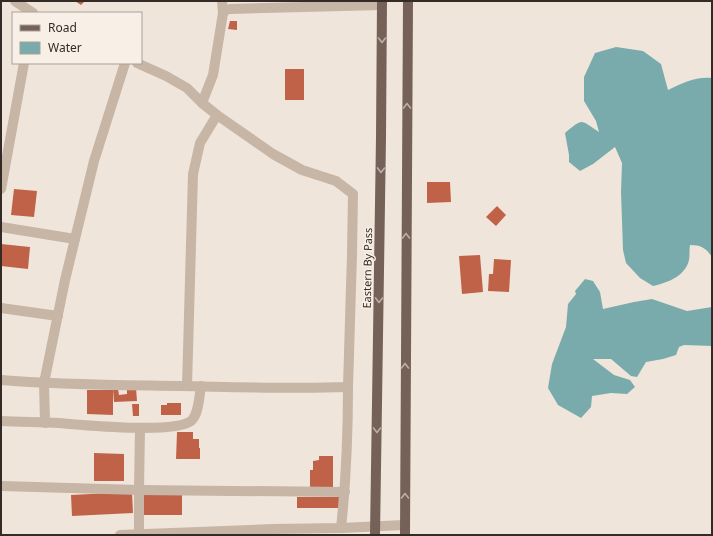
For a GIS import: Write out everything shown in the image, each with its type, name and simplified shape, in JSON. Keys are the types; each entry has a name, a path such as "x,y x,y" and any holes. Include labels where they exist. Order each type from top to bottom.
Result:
{"main road":[{"path":"405,530 408,1"},
{"name":"Eastern By Pass","path":"375,531 382,137 382,3"}],"street":[{"path":"15,1 32,12"},
{"path":"202,103 213,75 222,13 222,1"},
{"path":"222,13 230,8 334,3 382,3"},
{"path":"1,189 24,64"},
{"path":"45,423 44,383 75,239 94,161 125,64"},
{"path":"139,64 166,76 187,88 217,115 273,154 302,170 336,181 353,194 348,430 345,492 341,528"},
{"path":"187,386 193,174 200,144 217,115"},
{"path":"1,227 75,239"},
{"path":"1,308 58,316"},
{"path":"1,380 44,383 187,386 348,387"},
{"path":"1,421 140,428 186,424 196,415 201,386"},
{"path":"139,534 138,490 140,428"},
{"path":"1,486 138,490 345,492"},
{"path":"120,535 272,532 341,528 375,531 405,530"}],"water":[{"path":"616,47 643,51 661,64 668,90 695,79 712,78 712,257 708,251 703,248 690,245 689,260 684,271 669,281 653,286 640,278 626,263 623,250 621,192 622,163 615,147 593,164 580,171 569,162 565,133 579,122 585,123 599,132 596,121 584,101 584,77 595,53"},
{"path":"585,279 593,281 600,292 603,309 652,299 687,311 712,307 712,346 684,345 679,347 676,355 646,362 637,377 631,376 611,359 593,359 614,375 630,380 635,387 627,394 611,393 592,396 591,407 581,418 558,405 548,388 552,364 566,327 568,304 576,294 575,291"}],"building":[{"path":"75,1 85,1 81,5"},
{"path":"230,21 237,21 237,30 228,29"},
{"path":"285,69 304,69 304,100 285,100"},
{"path":"427,182 450,182 451,202 427,203"},
{"path":"14,189 37,191 34,217 11,215"},
{"path":"497,206 506,215 496,226 486,217"},
{"path":"1,244 30,247 28,269 1,266"},
{"path":"480,255 483,292 462,294 459,256"},
{"path":"494,259 511,260 509,292 488,291 489,274 493,274"},
{"path":"136,388 137,401 114,402 113,389 118,389 119,395 127,394 127,389"},
{"path":"87,390 113,390 113,415 87,414"},
{"path":"167,403 181,403 181,415 161,415 161,405 167,405"},
{"path":"132,404 139,404 139,416 133,416"},
{"path":"177,432 193,432 193,439 199,439 200,459 176,459"},
{"path":"94,453 124,454 124,481 94,481"},
{"path":"319,456 333,456 333,487 310,488 310,470 313,470 313,461 319,460"},
{"path":"132,492 133,513 72,516 71,495"},
{"path":"143,494 182,494 182,515 143,515"},
{"path":"297,497 339,497 339,508 297,508"}]}
